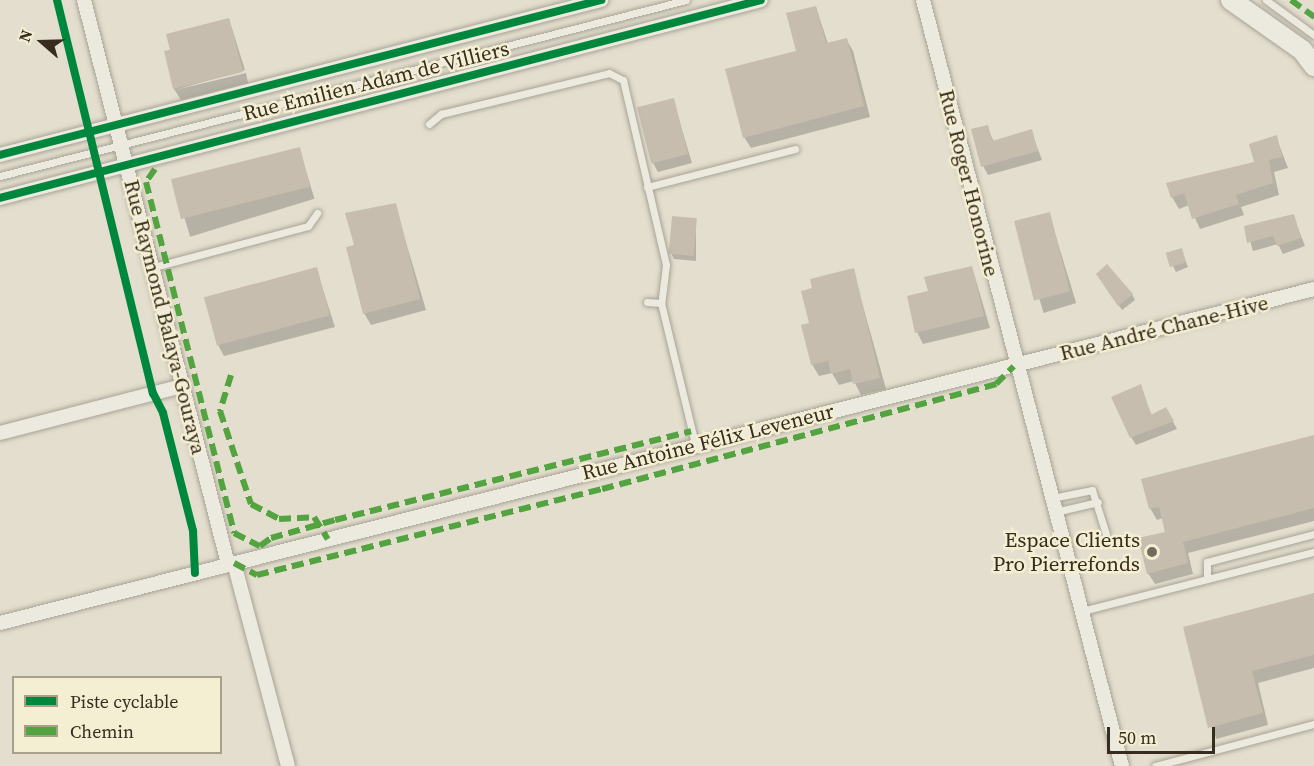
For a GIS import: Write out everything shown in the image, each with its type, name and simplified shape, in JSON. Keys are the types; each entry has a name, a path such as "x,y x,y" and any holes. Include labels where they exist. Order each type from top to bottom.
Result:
{"main road":[{"path":"1231,0 1302,50 1314,66"}],"street":[{"name":"Rue Raymond Balaya-Gouraya","path":"84,0 154,267 182,386 288,766"},
{"name":"Rue Emilien Adam de Villiers","path":"0,155 601,0"},
{"name":"Rue Emilien Adam de Villiers","path":"0,198 761,0"},
{"name":"Rue Roger Honorine","path":"923,0 1014,366"},
{"name":"Rue André Chane-Hive","path":"1014,366 1314,289"},
{"name":"Rue Antoine Félix Leveneur","path":"1,620 231,564 695,444 1014,366"},
{"path":"1014,366 1054,505 1122,766"},
{"path":"0,433 182,386"}],"lane":[{"path":"0,176 686,0"},
{"path":"1266,0 1314,35"},
{"path":"429,124 441,114 609,73 623,80 666,265 661,303 695,444"},
{"path":"647,187 795,149"},
{"path":"154,267 308,226 317,213"},
{"path":"646,302 661,303"},
{"path":"1054,505 1092,490 1098,502 1106,534"},
{"path":"1054,505 1098,502"},
{"path":"1207,579 1207,562 1314,534"},
{"path":"1082,611 1314,552"},
{"path":"1155,766 1314,724"}],"building":[{"path":"816,6 826,43 847,38 864,106 743,138 725,69 796,51 786,13"},
{"path":"229,18 243,72 173,89 164,51 170,50 166,34"},
{"path":"674,98 688,154 651,163 637,107"},
{"path":"988,125 992,141 1032,129 1038,151 981,167 971,129"},
{"path":"1277,135 1282,157 1269,160 1273,183 1236,195 1239,204 1192,219 1184,193 1171,198 1166,183 1254,162 1249,144"},
{"path":"300,147 310,187 181,219 171,179"},
{"path":"396,203 420,299 363,314 346,247 354,245 345,213"},
{"path":"1050,212 1070,292 1034,301 1014,221"},
{"path":"1294,214 1301,238 1277,246 1273,236 1247,243 1244,226"},
{"path":"672,216 697,218 694,256 669,254"},
{"path":"1182,248 1186,262 1170,267 1166,253"},
{"path":"1107,264 1133,294 1118,306 1096,274"},
{"path":"972,266 984,316 915,333 907,296 928,291 924,277"},
{"path":"317,267 330,315 217,346 204,297"},
{"path":"854,268 880,378 853,384 850,369 831,374 828,361 811,365 801,325 809,323 801,291 812,288 810,279"},
{"path":"1141,384 1151,415 1166,407 1174,421 1130,438 1111,397"},
{"path":"1314,435 1314,508 1183,542 1188,563 1147,574 1138,538 1165,532 1159,507 1149,509 1141,479"},
{"path":"1314,593 1314,655 1252,671 1263,713 1208,728 1183,627"}],"marked path":[{"path":"1291,0 1314,17"},
{"path":"155,169 146,182 234,533 260,546 271,538 335,520 691,431"},
{"path":"234,563 257,575 602,489 996,384 1014,366"},
{"path":"231,375 220,411 251,504 279,519 314,517 328,539"}],"cycle path":[{"path":"57,0 153,393 163,413 193,531 195,573"},
{"path":"0,155 601,0"},
{"path":"0,198 761,0"}],"place":[{"name":"Espace Clients Pro Pierrefonds","path":"1152,552"}]}
